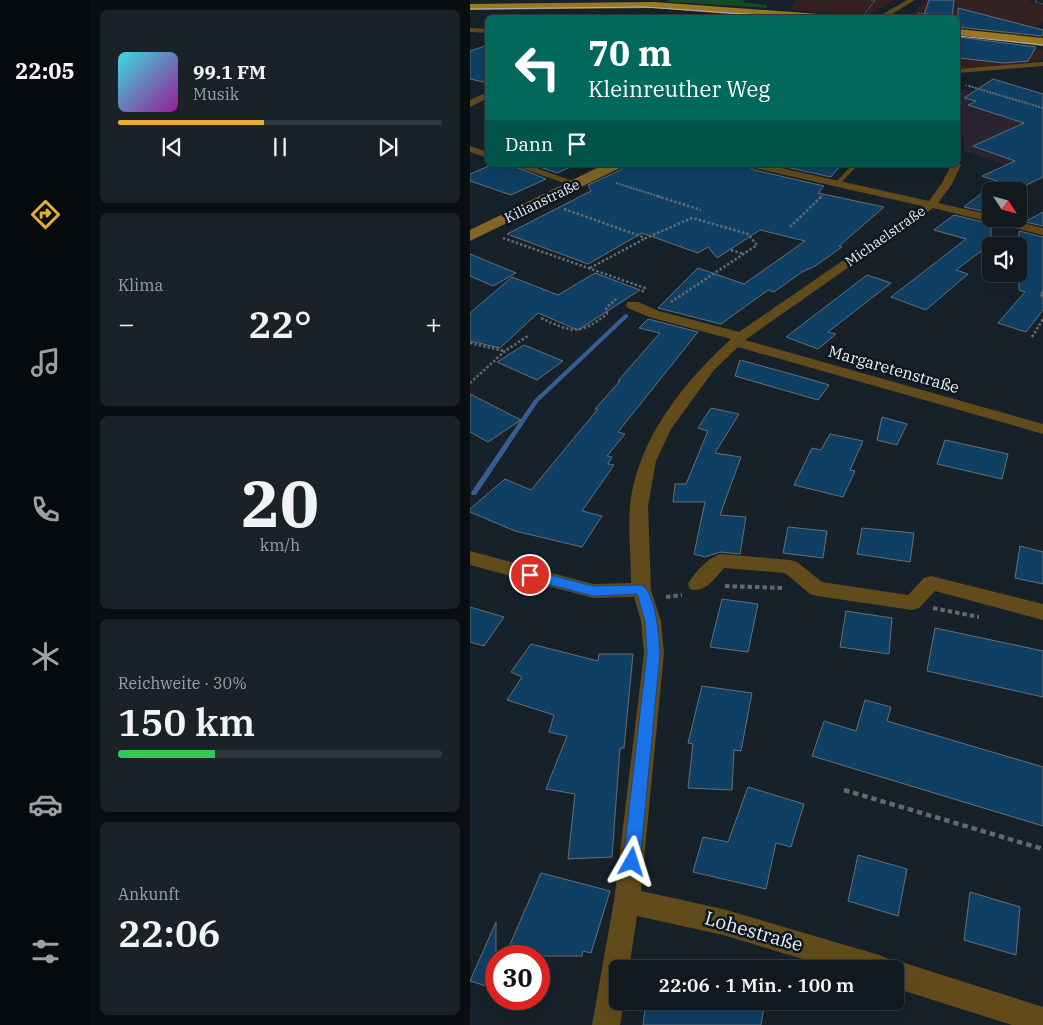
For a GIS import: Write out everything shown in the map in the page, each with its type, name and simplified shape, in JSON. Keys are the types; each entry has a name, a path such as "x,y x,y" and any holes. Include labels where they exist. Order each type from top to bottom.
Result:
{"main road":[{"path":"470,7 654,5 792,15"},
{"path":"470,13 607,11 684,15"},
{"path":"960,32 1043,42"},
{"path":"960,40 1043,49"},
{"name":"Kilianstraße","path":"476,233 611,167"}],"street":[{"path":"885,15 912,0"},
{"path":"896,15 905,5"},
{"path":"470,30 485,31"},
{"path":"960,71 1043,64"},
{"path":"470,104 485,93"},
{"path":"470,149 485,154"},
{"path":"524,167 576,184"},
{"name":"Michaelstraße","path":"763,167 930,205"},
{"path":"955,167 947,184 930,205 982,217"},
{"name":"Michaelstraße","path":"606,1025 627,901 654,653 651,621 641,590 639,506 648,461 664,428 686,395 709,367 738,340 930,205"},
{"path":"1027,228 1043,232"},
{"path":"633,304 654,314 738,340"},
{"name":"Margaretenstraße","path":"738,340 1043,429"},
{"path":"470,558 593,591 641,590"},
{"path":"697,584 720,561 790,567 817,589 912,603 931,583 1043,612"},
{"name":"Lohestraße","path":"627,901 671,908 797,943 850,960"},
{"path":"904,977 1043,1021"}],"lane":[{"path":"837,184 853,167"}],"path":[{"path":"1036,0 1034,2 1043,4"},
{"path":"914,12 929,15 934,13"},
{"path":"960,84 1043,108"},
{"path":"593,176 701,210"},
{"path":"790,227 803,213 837,184"},
{"path":"542,201 646,238"},
{"path":"589,268 646,238 692,218 748,234 757,245 654,314"},
{"path":"476,233 589,268 645,288 633,304"},
{"path":"730,250 744,254"},
{"path":"540,318 572,332 580,332 607,314 606,308 617,299"},
{"path":"1032,337 1043,319"},
{"path":"470,383 505,351 528,336"},
{"path":"470,343 505,351"},
{"path":"641,590 668,597 684,594 697,584 817,589"},
{"path":"844,790 1043,849"}],"shaded area":[{"path":"796,0 894,0 868,15 844,15 790,10"},
{"path":"925,0 1031,0 1030,3 1043,5 1043,22 1024,36 960,28 960,15 911,15"},
{"path":"960,41 1043,50 1043,58 1034,64 960,69"},
{"path":"960,89 1043,110 1043,178 965,151 960,125"}],"green space":[{"path":"668,0 745,0 743,2 767,5 767,8 667,2"}],"building":[{"path":"929,0 954,0 952,15 924,15"},
{"path":"958,8 1043,30 1043,34 1042,36 960,27 960,15 958,15"},
{"path":"960,37 1036,47 1028,61 1004,63 960,58"},
{"path":"485,46 485,82 470,79 470,51"},
{"path":"993,79 1043,94 1043,177 1028,184 1028,182 996,182 997,181 982,176 1015,161 973,146 1024,123 968,105 976,101 964,98"},
{"path":"486,167 516,167 546,179 511,195 470,181 470,174"},
{"path":"540,167 570,167 557,173"},
{"path":"623,167 750,167 754,170 824,186 818,193 884,207 839,246 842,247 774,292 768,290 721,324 658,308 698,268 744,284 805,241 760,230 717,258 708,247 698,253 642,233 588,264 507,234 591,191 588,185 621,170"},
{"path":"786,167 839,167 831,177"},
{"path":"982,193 982,211 964,207"},
{"path":"1043,212 1043,226 1028,223 1028,220"},
{"path":"954,215 982,222 982,228 991,228 991,237 982,237 982,250 956,270 968,274 926,310 891,297 966,239 934,230"},
{"path":"1019,231 1043,237 1043,310 1026,332 998,323 1025,292 1019,290 1019,282 1027,282 1027,237 1019,237"},
{"path":"470,254 516,273 493,286 470,276"},
{"path":"595,273 640,290 578,330 538,313 500,348 470,341 470,313 512,277 558,295"},
{"path":"867,275 891,283 828,332 836,334 818,349 786,337"},
{"path":"648,319 698,332 618,432 625,434 607,456 612,457 608,464 614,465 582,511 602,516 582,547 515,531 470,512 470,509 505,479 531,490 598,409 595,409 620,381 618,381 660,333 639,328"},
{"path":"524,345 563,361 537,380 497,362"},
{"path":"740,360 829,385 818,400 735,376"},
{"path":"470,394 521,420 488,442 470,432"},
{"path":"711,408 739,414 715,453 741,457 720,515 746,517 740,554 720,552 705,557 694,554 705,502 673,502 675,484 686,484 708,431 698,428"},
{"path":"882,417 907,424 897,445 877,440"},
{"path":"830,434 863,441 850,470 855,471 843,497 794,485 812,448 821,450"},
{"path":"945,440 1008,454 1002,479 937,464"},
{"path":"788,527 827,531 823,558 783,553"},
{"path":"862,528 914,533 910,562 857,554"},
{"path":"1020,546 1043,552 1043,584 1015,578"},
{"path":"722,599 758,604 748,652 710,647"},
{"path":"470,607 504,617 484,646 470,642"},
{"path":"846,611 892,618 889,654 840,647"},
{"path":"935,628 1043,651 1043,697 927,671"},
{"path":"531,644 598,661 599,654 633,654 624,748 620,748 612,857 568,859 575,794 546,789 567,736 549,732 554,715 507,700 522,677 511,672"},
{"path":"702,686 752,693 741,751 734,750 732,790 688,788 693,744 688,743"},
{"path":"865,700 891,707 887,721 1043,767 1043,826 812,756 824,721 856,731"},
{"path":"748,787 804,804 791,847 776,843 766,889 693,872 703,837 728,842"},
{"path":"858,855 907,869 898,916 848,901"},
{"path":"541,873 610,891 591,953 583,951 582,956 550,956 550,945 510,945"},
{"path":"970,892 1020,907 1016,955 964,940"},
{"path":"496,922 496,945 486,945"},
{"path":"485,947 485,986 470,981"},
{"path":"645,1010 764,1010 761,1025 643,1025"}],"waterway":[{"path":"474,493 536,401 626,316"}],"tram line":[{"path":"470,9 644,7 760,15"},
{"path":"960,36 1043,45"}],"route":[{"path":"530,575 593,591 641,590 651,621 654,653 632,862"}]}
